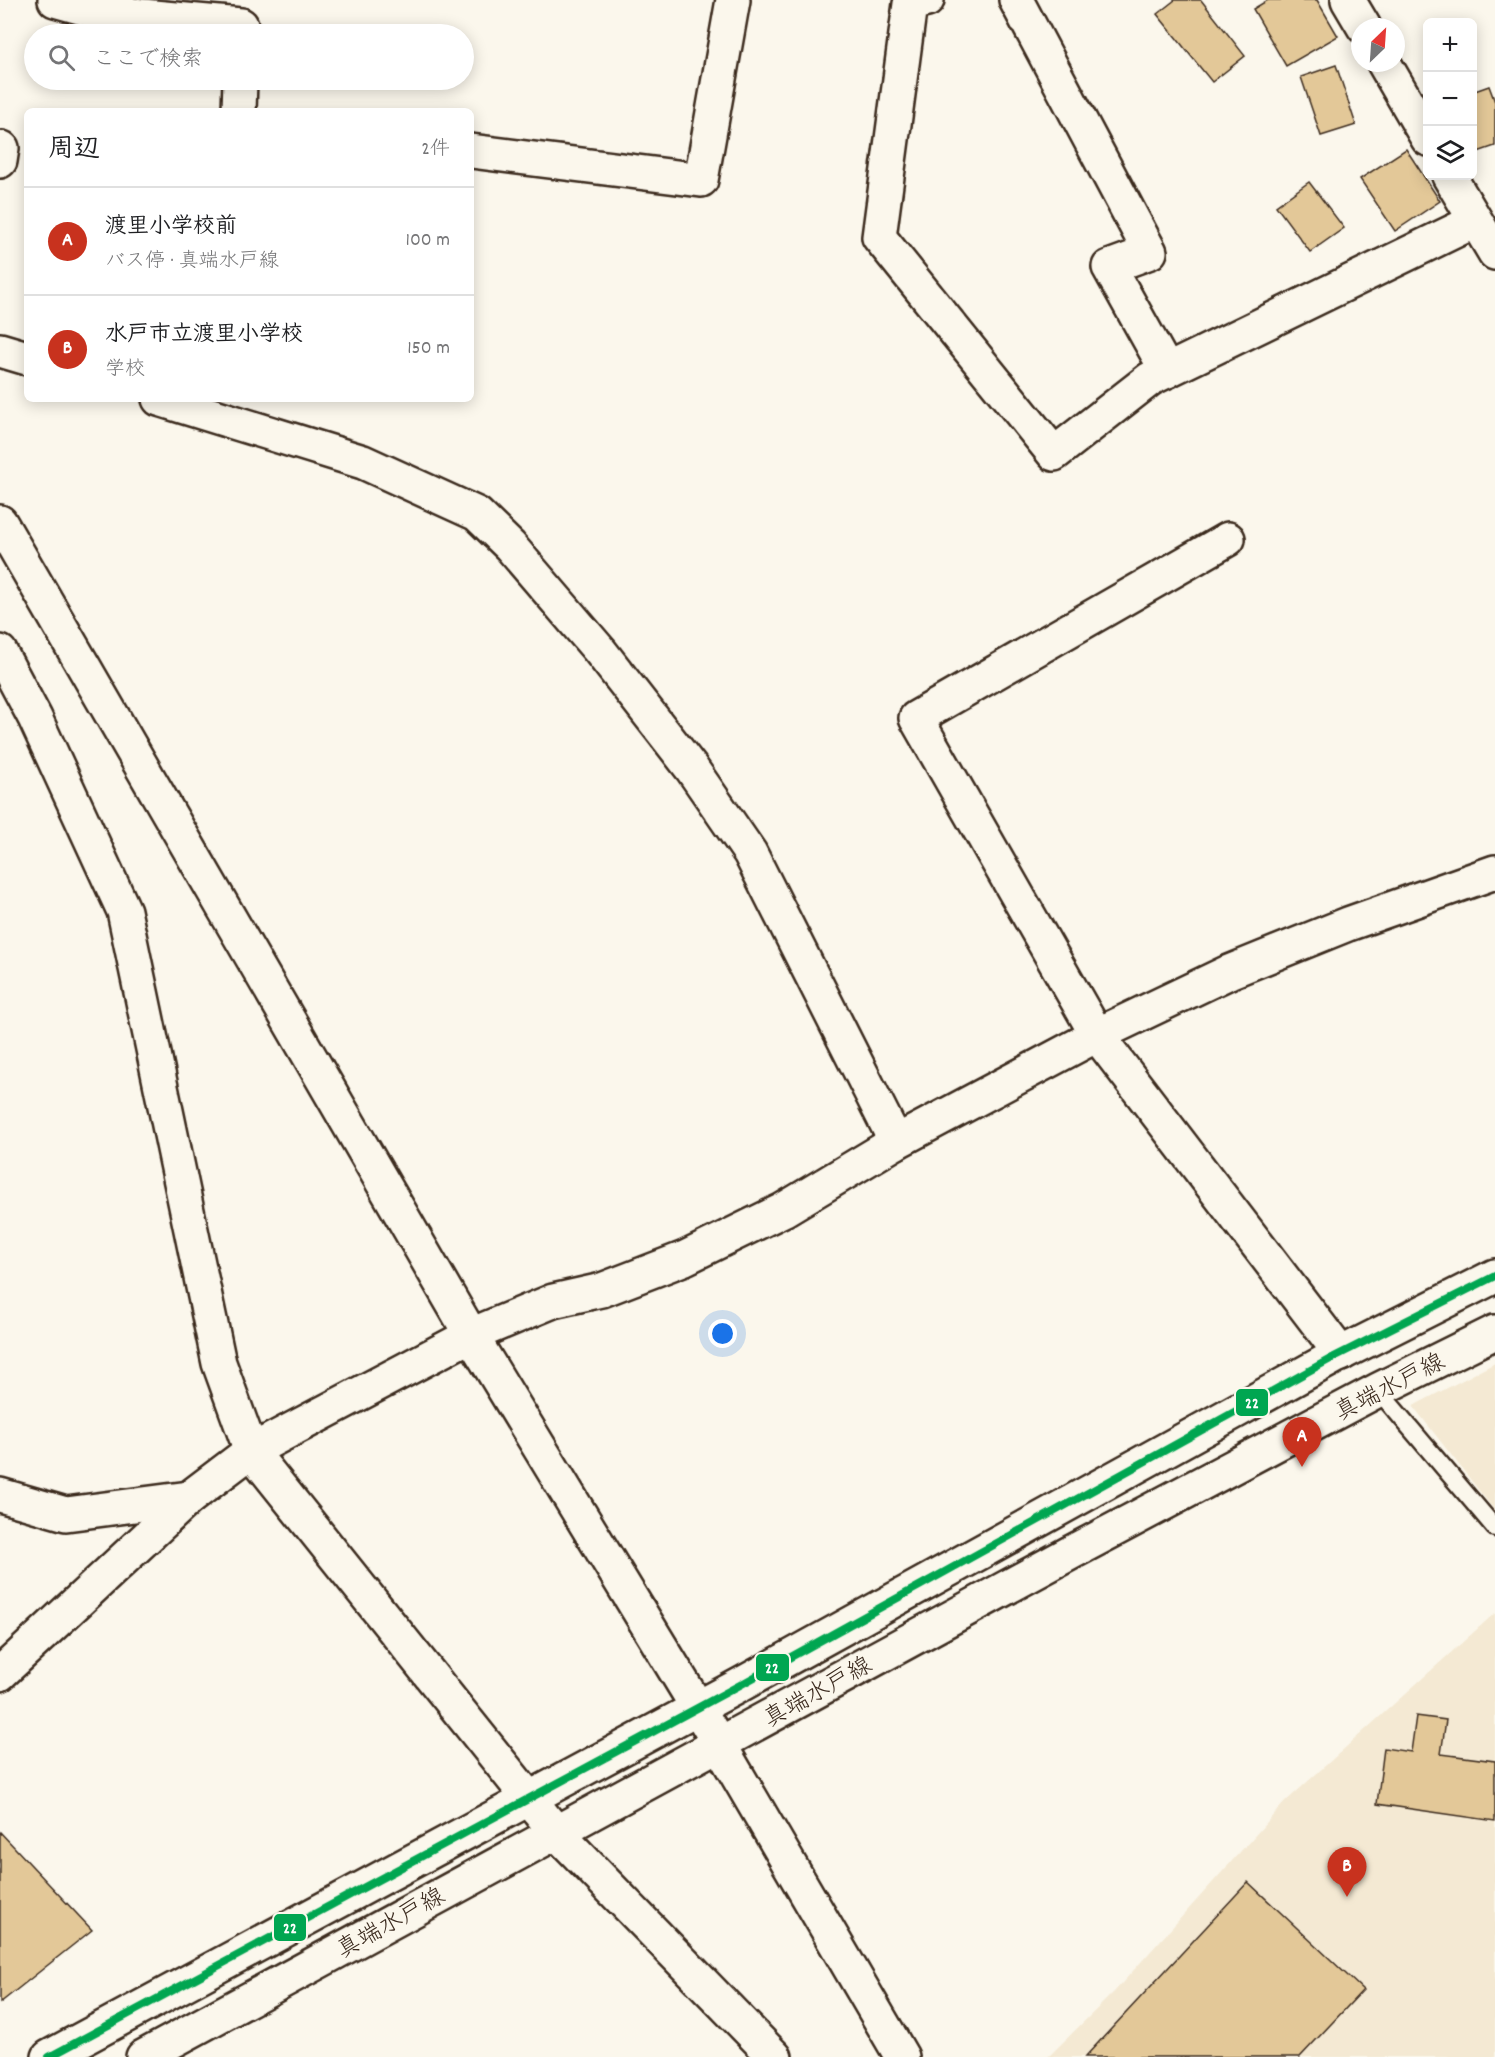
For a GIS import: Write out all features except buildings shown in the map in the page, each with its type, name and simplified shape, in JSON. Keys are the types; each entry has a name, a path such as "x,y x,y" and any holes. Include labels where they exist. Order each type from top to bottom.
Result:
{"street":[{"path":"55,0 98,12 242,20"},
{"path":"474,152 701,180 733,0"},
{"path":"927,0 910,4 879,237 1054,454 1150,379 1475,221"},
{"path":"1016,0 1150,252 1109,267 1167,371"},
{"path":"1348,0 1359,18"},
{"path":"1389,72 1423,130"},
{"path":"239,108 240,90"},
{"path":"1451,180 1495,253"},
{"path":"0,350 24,357"},
{"path":"169,402 363,462 477,514 510,546 600,651 692,769 750,853 896,1142"},
{"path":"0,522 471,1335 698,1708 902,2057"},
{"path":"1228,539 916,718 1096,1035 1341,1354"},
{"path":"0,652 35,718 124,911 219,1363 251,1451 555,1831 775,2057"},
{"path":"0,1674 189,1498 251,1451 471,1335 553,1301 602,1290 685,1258 783,1210 896,1142 1096,1035 1229,972 1348,924 1495,872"},
{"name":"真端水戸線","path":"49,2057 698,1708 1341,1354 1495,1276"},
{"name":"真端水戸線","path":"143,2057 555,1831 1378,1390 1495,1332"},
{"path":"0,1495 66,1514 189,1498"}],"lane":[{"path":"1378,1390 1495,1528"}],"shaded area":[{"path":"1495,1363 1495,1511 1413,1406"},
{"path":"1495,1613 1495,2057 1048,2057 1114,1992 1285,1802"}],"transit line":[{"name":"22","path":"49,2057 740,1685 1334,1357 1495,1276"}],"place":[{"name":"渡里小学校前","path":"1302,1467"},
{"name":"水戸市立渡里小学校","path":"1347,1897"}]}
